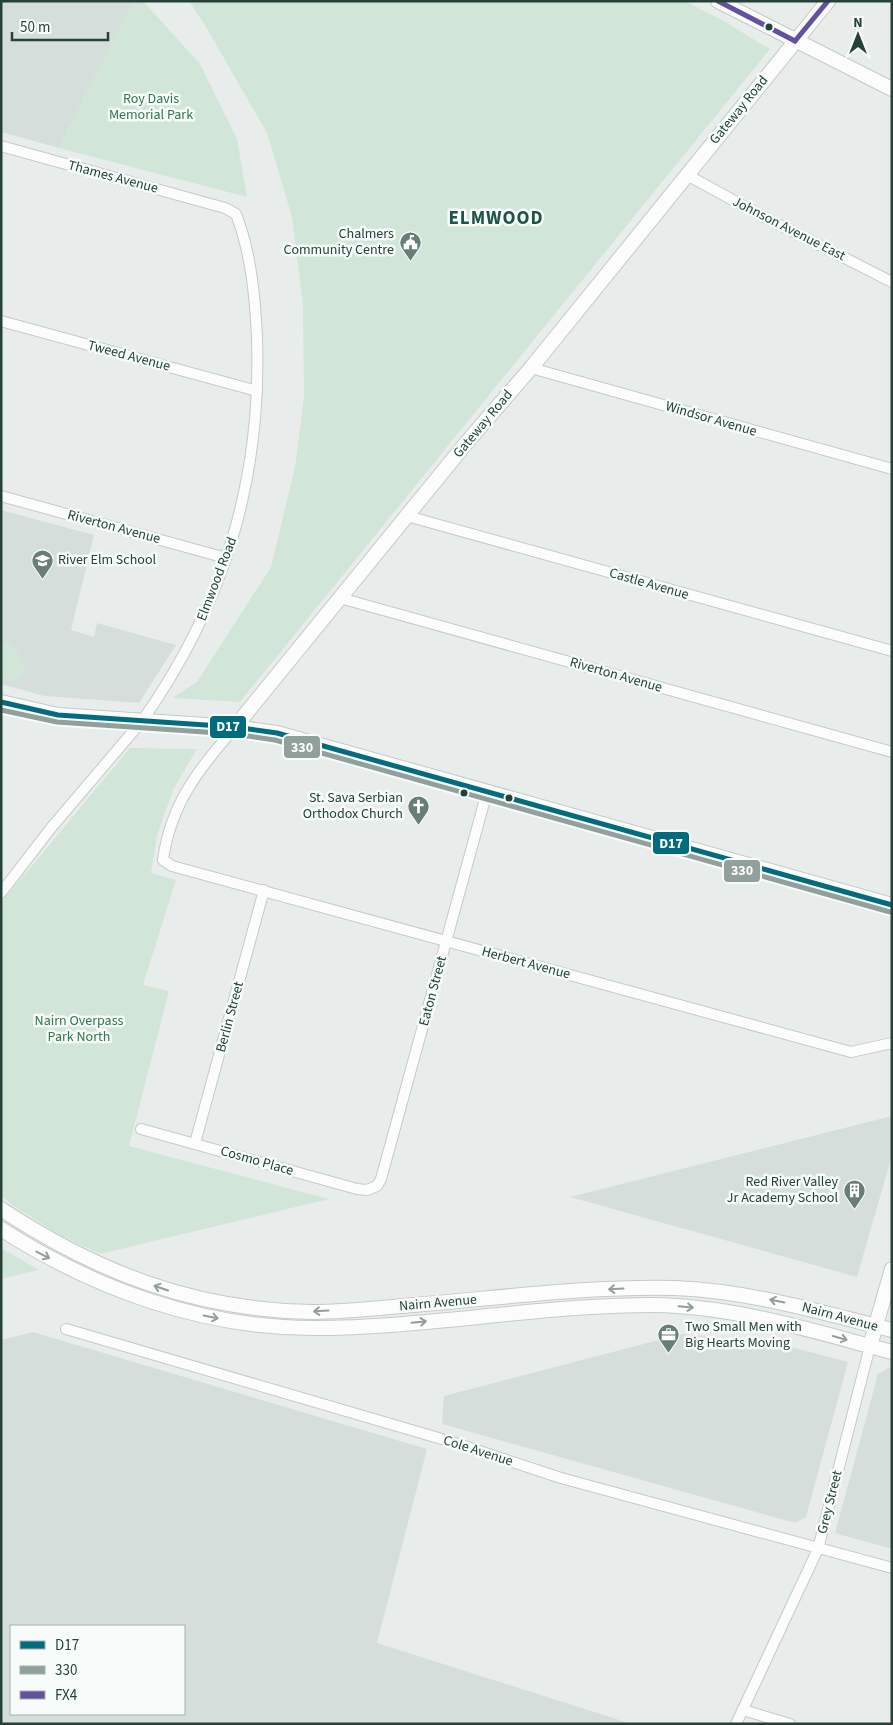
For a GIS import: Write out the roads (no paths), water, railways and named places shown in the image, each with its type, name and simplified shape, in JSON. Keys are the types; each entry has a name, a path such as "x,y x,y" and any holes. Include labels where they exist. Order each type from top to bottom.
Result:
{"street":[{"name":"Gateway Road","path":"163,860 174,816 185,791 198,772 828,1"},
{"path":"720,2 892,89"},
{"name":"Thames Avenue","path":"1,146 225,208"},
{"name":"Johnson Avenue East","path":"687,175 764,217 892,282"},
{"name":"Elmwood Road","path":"1,894 51,828 142,721 155,703 190,642 207,607 226,558 241,512 248,476 254,437 257,391 255,304 251,278 243,235 236,214 225,208"},
{"name":"Tweed Avenue","path":"1,321 257,391"},
{"name":"Windsor Avenue","path":"530,368 892,469"},
{"name":"Riverton Avenue","path":"1,496 226,558"},
{"name":"Castle Avenue","path":"407,516 892,651"},
{"name":"Riverton Avenue","path":"340,598 892,752"},
{"path":"1,702 58,715 235,727 277,733 892,904"},
{"name":"Eaton Street","path":"374,1188 381,1179 487,792"},
{"name":"Herbert Avenue","path":"163,860 172,866 851,1052 892,1043"},
{"name":"Berlin Street","path":"196,1144 264,890"},
{"name":"Cosmo Place","path":"141,1129 357,1189 374,1188"},
{"name":"Nairn Avenue","path":"1,1210 41,1236 95,1264 168,1290 210,1301 254,1308 312,1312 622,1288 674,1288 759,1297 892,1330"},
{"name":"Nairn Avenue","path":"1,1229 33,1250 90,1279 164,1306 208,1317 252,1324 312,1328 371,1326 575,1309 654,1305 759,1317 892,1352"},
{"name":"Grey Street","path":"736,1724 818,1549 875,1326 892,1269"},
{"name":"Cole Avenue","path":"66,1329 452,1442 561,1478 892,1568"},
{"path":"742,1710 790,1724"}],"place":[{"name":"Chalmers Community Centre","path":"410,261"},
{"name":"River Elm School","path":"42,579"},
{"name":"St. Sava Serbian Orthodox Church","path":"419,825"},
{"name":"Red River Valley Jr Academy School","path":"854,1209"},
{"name":"Two Small Men with Big Hearts Moving","path":"669,1354"}],"district":[{"name":"ELMWOOD","path":"496,218"}],"park label":[{"name":"Roy Davis Memorial Park","path":"151,108"},
{"name":"Nairn Overpass Park North","path":"79,1030"}]}
